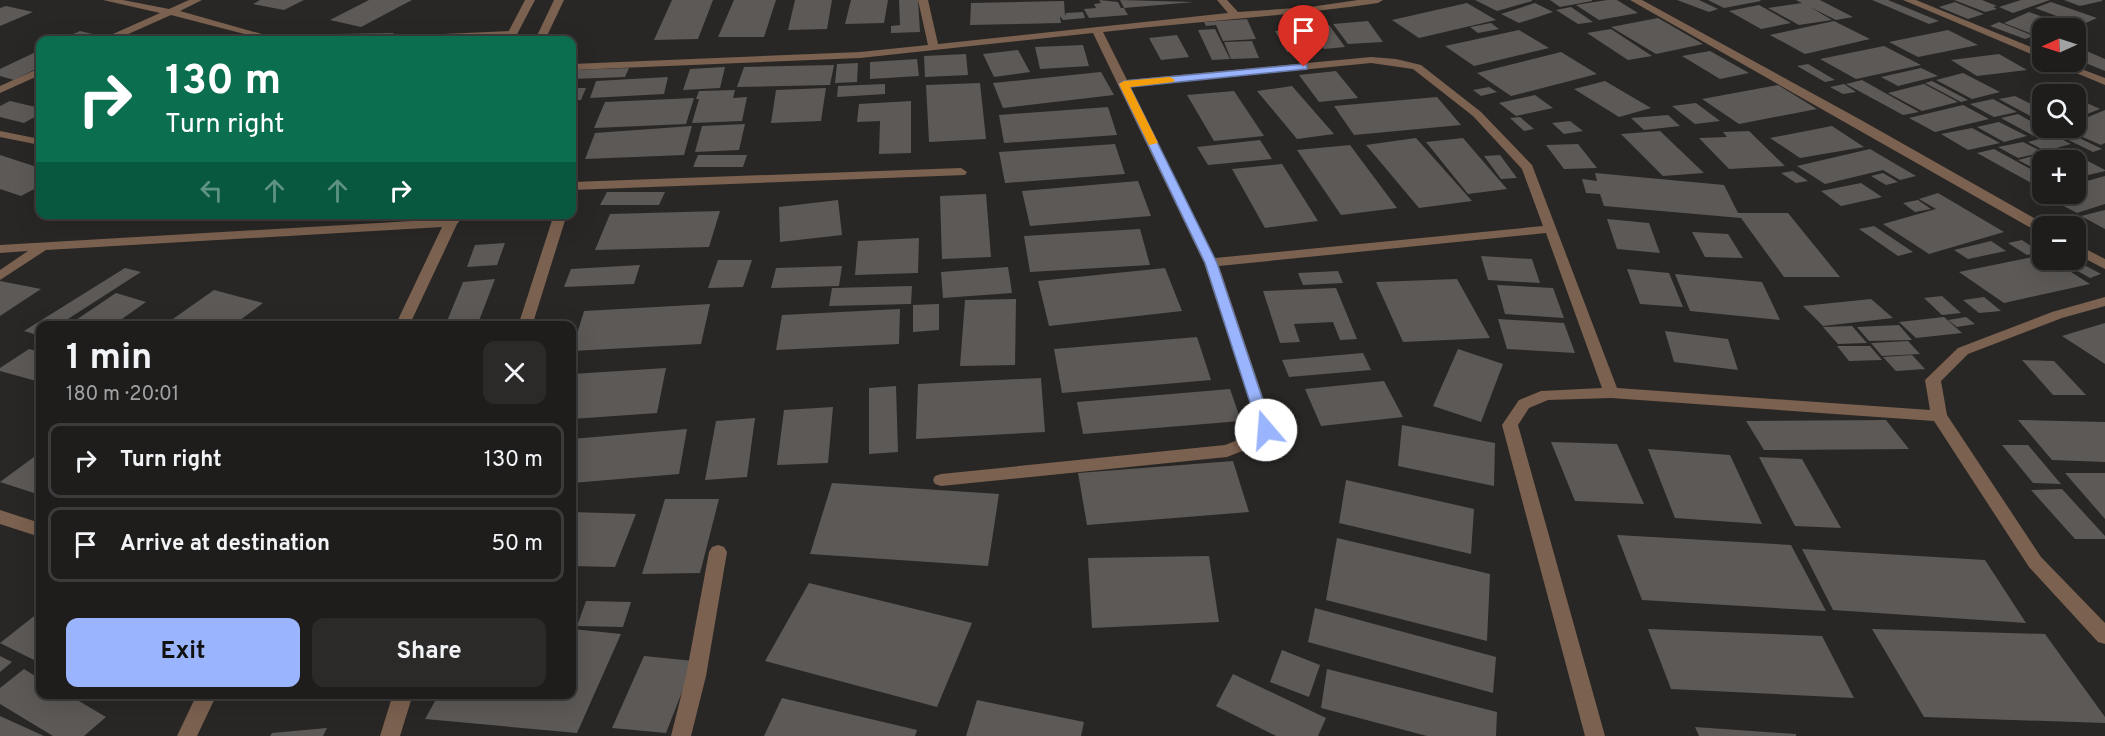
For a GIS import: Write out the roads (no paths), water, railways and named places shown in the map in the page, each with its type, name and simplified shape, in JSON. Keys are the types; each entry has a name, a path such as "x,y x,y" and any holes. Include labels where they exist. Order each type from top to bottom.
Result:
{"street":[{"path":"108,0 171,12 263,36"},
{"path":"117,36 197,0"},
{"path":"512,36 531,0"},
{"path":"542,36 559,0"},
{"path":"922,0 934,47"},
{"path":"1222,0 1235,15"},
{"path":"576,67 860,55 1235,15 1310,10 1378,0"},
{"path":"1635,0 1857,122 2032,223"},
{"path":"1908,0 2032,51"},
{"path":"941,480 1227,450 1254,440 1266,430 1211,263 1096,29"},
{"path":"1124,84 1371,60 1417,67 1477,114 1528,168 1611,393"},
{"path":"2080,72 2105,82"},
{"path":"0,90 36,73"},
{"path":"0,134 36,141"},
{"path":"576,186 961,172"},
{"path":"0,249 40,249 427,219"},
{"path":"404,321 452,219"},
{"path":"527,321 559,219"},
{"path":"1211,263 1549,229"},
{"path":"0,276 40,249"},
{"path":"2086,254 2105,265"},
{"path":"2105,301 2057,315 1963,351 1933,380 1939,416 2035,562 2105,636"},
{"path":"1595,736 1510,425 1524,404 1546,395 1611,393 1939,416"},
{"path":"0,517 36,529"},
{"path":"681,736 696,676 718,552"},
{"path":"187,736 205,699"},
{"path":"390,736 402,699"}]}
